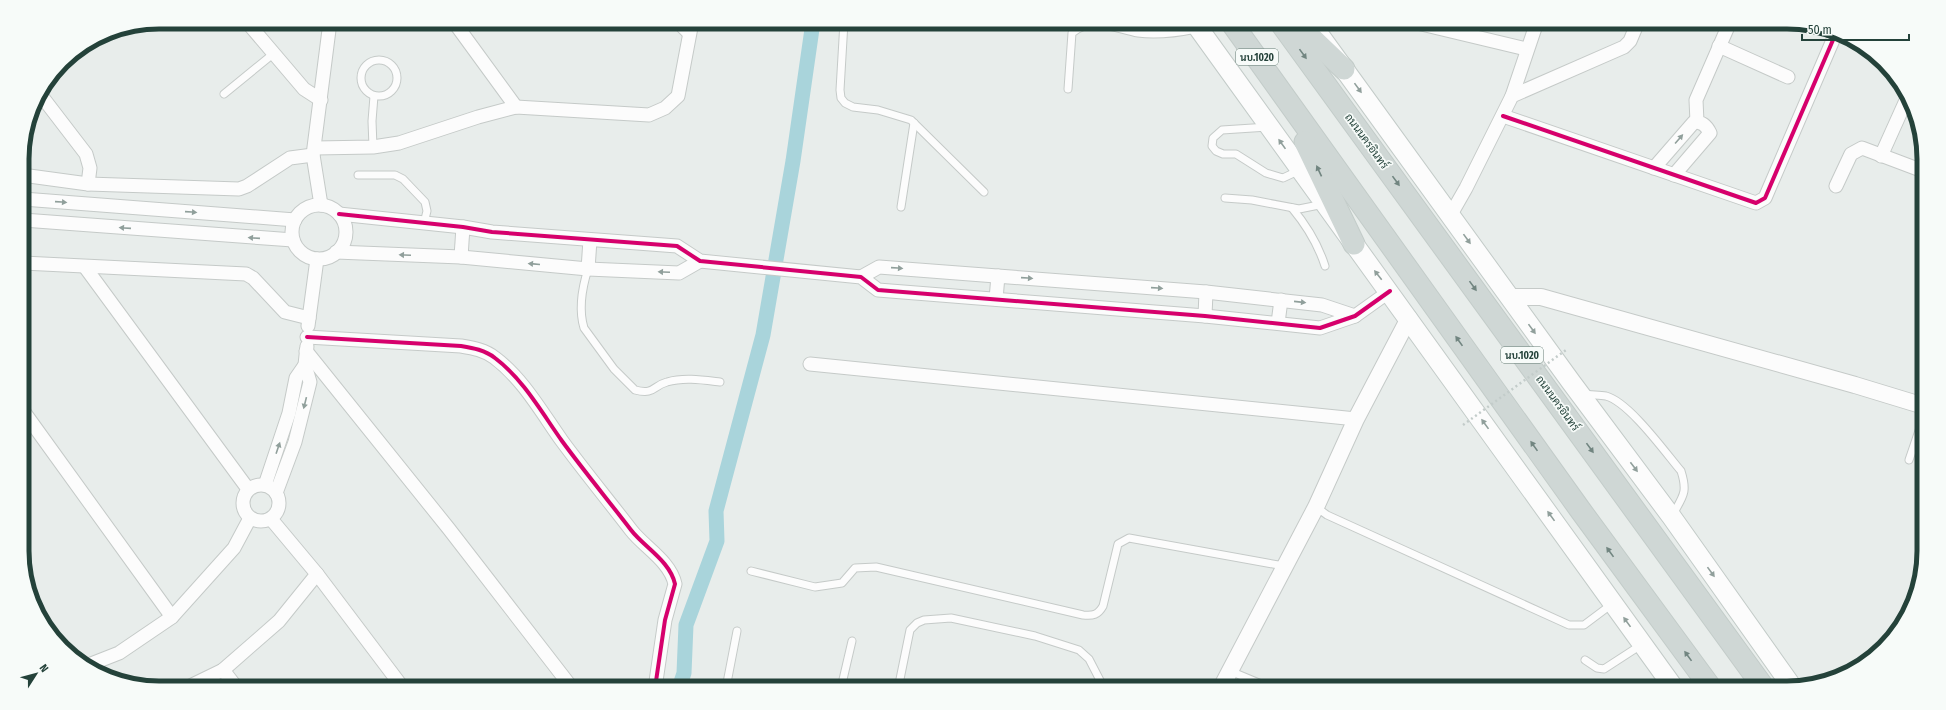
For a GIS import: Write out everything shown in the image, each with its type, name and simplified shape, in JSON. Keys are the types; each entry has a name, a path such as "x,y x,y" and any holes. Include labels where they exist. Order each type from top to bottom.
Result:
{"main road":[{"name":"นบ.1020","path":"1200,29 1324,204 1390,291 1669,681"},
{"name":"นบ.1020","path":"1236,29 1581,511 1706,681"},
{"name":"ถนนนครอินทร์","path":"1285,29 1759,681"},
{"path":"1302,29 1344,69"},
{"name":"ถนนนครอินทร์","path":"1315,29 1509,297 1671,516 1788,681"},
{"path":"1282,93 1354,244"}],"street":[{"path":"253,29 304,89 321,100"},
{"path":"320,205 314,152 329,29"},
{"path":"459,29 516,107"},
{"path":"29,176 88,184 239,189 247,186 290,158 314,152 373,147 398,143 478,116 516,107 649,115 665,108 678,96 691,29"},
{"path":"1443,29 1526,48"},
{"path":"1450,216 1512,96 1526,48 1534,29"},
{"path":"1512,96 1624,47 1630,41 1635,29"},
{"path":"1697,122 1696,100 1727,29"},
{"path":"1503,116 1756,204 1765,198 1834,38"},
{"path":"1719,46 1788,77"},
{"path":"44,99 86,154 90,168 88,184"},
{"path":"1882,156 1905,104"},
{"path":"1654,168 1694,122 1697,122"},
{"path":"1674,175 1710,133 1707,127 1697,122"},
{"path":"1836,186 1851,154 1855,150 1862,148 1917,169"},
{"path":"29,199 295,220"},
{"path":"99,226 100,205"},
{"path":"320,205 331,208 339,214 344,224 346,234 343,244 336,252 327,258 317,259 307,256 298,250 293,240 292,230 295,220 301,211 310,206 320,205"},
{"path":"339,214 463,227 492,232 678,246 700,261 861,277 878,290 1205,316 1320,328 1355,316 1390,291"},
{"path":"29,220 293,240"},
{"path":"461,257 463,227"},
{"path":"588,269 590,240"},
{"path":"336,252 461,257 588,269 679,273 700,261"},
{"path":"276,493 264,485 257,485 248,489 242,499 242,506 245,513 250,518 264,522 271,519 276,514 279,507 276,493 295,442 310,382 305,365 309,318 317,259"},
{"path":"29,263 246,274 253,278 285,312 309,318"},
{"path":"84,267 248,489"},
{"path":"861,277 879,267 1206,292 1322,305 1355,316"},
{"path":"996,299 998,276"},
{"path":"1205,316 1206,292"},
{"path":"1509,297 1541,297 1917,404"},
{"path":"1278,323 1281,300"},
{"path":"1225,681 1316,507 1356,419 1409,318"},
{"path":"307,336 461,346 480,349 495,357 522,386 570,452 634,534 668,568 674,578 675,584 665,620 656,681"},
{"path":"306,351 449,529 567,681"},
{"path":"810,364 1356,419"},
{"path":"264,485 289,413 296,378 305,365"},
{"path":"29,419 172,617"},
{"path":"94,663 119,653 172,617 234,548 250,518"},
{"path":"271,519 317,574 398,681"},
{"path":"200,681 223,670 279,621 317,574"},
{"path":"223,670 232,681"}],"lane":[{"path":"844,29 840,90 841,98 845,103 854,107 878,110 902,116 914,123 984,192"},
{"path":"1068,89 1072,33 1077,29"},
{"path":"1124,29 1137,33 1174,34 1187,29"},
{"path":"224,94 273,54"},
{"path":"383,61 390,64 394,70 396,83 393,90 387,94 374,96 367,92 363,87 361,74 370,62 383,61"},
{"path":"373,147 372,120 374,96"},
{"path":"901,207 914,123"},
{"path":"1270,127 1222,130 1213,138 1212,146 1216,151 1223,154 1236,154 1255,164 1266,173 1284,178 1300,170"},
{"path":"358,174 395,175 403,179 425,202 427,211 424,223"},
{"path":"1225,198 1252,200 1299,210 1324,204"},
{"path":"1292,208 1305,223 1319,248 1325,266"},
{"path":"588,269 581,290 582,320 584,328 614,370 635,390 651,391 666,382 681,380 720,382"},
{"path":"1580,394 1607,396 1621,404 1632,414 1681,471 1685,493 1671,516"},
{"path":"1909,460 1917,437"},
{"path":"1316,507 1327,515 1569,625 1584,625 1614,603"},
{"path":"751,571 815,587 842,583 855,568 876,567 1092,616 1099,613 1103,606 1118,544 1129,538 1285,566"},
{"path":"900,681 910,630 917,623 924,620 951,618 1035,636 1079,650 1089,659 1100,681"},
{"path":"727,681 737,631"},
{"path":"843,681 852,642"},
{"path":"1585,660 1597,668 1604,669 1643,644"},
{"path":"1230,671 1254,681"}],"path":[{"path":"1463,425 1566,350"}],"waterway":[{"path":"681,681 684,673 686,625 717,541 716,511 763,335 793,161 812,29"}],"cycle path":[{"path":"1503,116 1756,203 1765,198 1834,38"},
{"path":"339,214 463,227 492,232 677,246 700,261 861,277 878,290 1205,316 1320,328 1355,316 1390,291"},
{"path":"307,337 461,346 483,351 491,355 505,366 532,397 570,452 631,530 662,561 672,576 675,584 665,620 656,681"}]}
